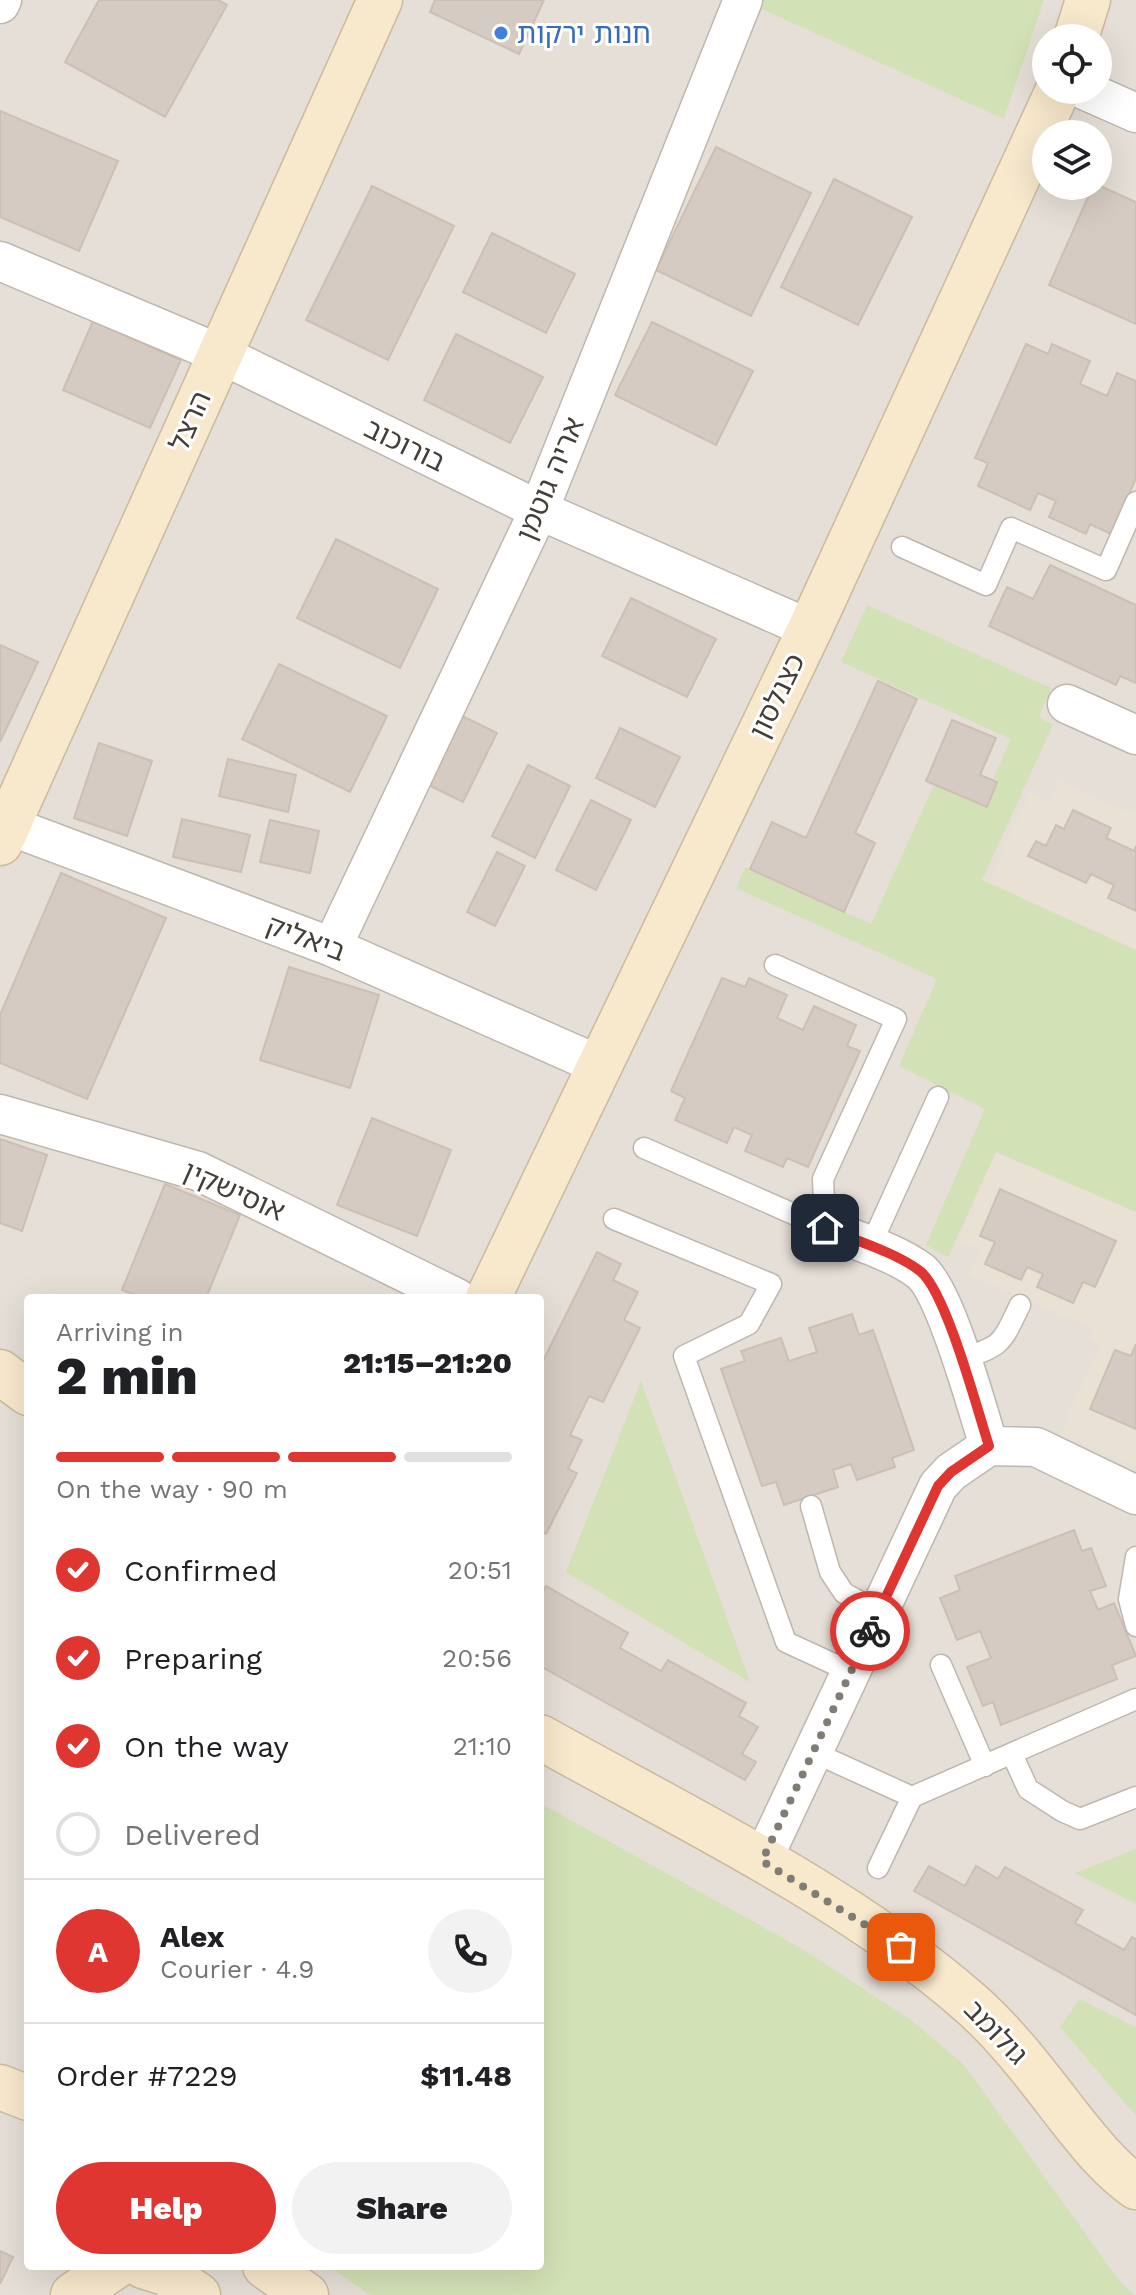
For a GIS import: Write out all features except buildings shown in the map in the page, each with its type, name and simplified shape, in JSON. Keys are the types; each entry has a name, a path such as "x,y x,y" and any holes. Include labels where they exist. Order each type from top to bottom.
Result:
{"street":[{"name":"הרצל","path":"3,834 380,0"},
{"name":"אריה גוטמן","path":"332,947 539,510 743,0"},
{"path":"1080,24 1088,0"},
{"path":"1112,102 1136,113"},
{"name":"כצנלסון","path":"490,1294 810,629 1052,104"},
{"name":"בורוכוב","path":"0,261 220,354 539,510 810,629"},
{"path":"1067,704 1136,735"},
{"name":"ביאליק","path":"3,834 332,947 599,1065"},
{"name":"אוסישקין","path":"0,1114 198,1171 449,1294"},
{"path":"825,1228 911,1265 931,1281 989,1446"},
{"path":"0,1372 24,1390"},
{"path":"762,1861 938,1486 951,1472 989,1446 1036,1447 1136,1495"},
{"name":"גולומב","path":"544,1739 762,1861 878,1931 924,1963 973,2005 1029,2066 1106,2162 1136,2187"},
{"path":"0,2087 24,2096"},
{"path":"64,2295 79,2270"},
{"path":"73,2295 110,2270"},
{"path":"156,2270 198,2295"},
{"path":"271,2270 306,2295"}],"lane":[{"path":"902,547 986,585 1011,528 1106,570 1136,502"},
{"path":"644,1148 825,1228 823,1179 896,1019 775,965"},
{"path":"870,1247 938,1097"},
{"path":"614,1219 771,1284 749,1324 684,1356 786,1642 851,1672"},
{"path":"960,1359 992,1349 1002,1342 1020,1305"},
{"path":"811,1506 830,1572 844,1593 879,1612"},
{"path":"1136,1557 1129,1599 1136,1626"},
{"path":"941,1665 985,1766"},
{"path":"878,1868 912,1797 1136,1699"},
{"path":"813,1752 912,1797"},
{"path":"1012,1754 1028,1789 1080,1819 1136,1797"}],"shaded area":[{"path":"0,0 1136,0 1136,2295 0,2295"},
{"path":"1059,781 1136,816 1136,950 989,883 1030,794 1049,802"},
{"path":"995,1152 1136,1212 1136,1467 1061,1434 1101,1343 1090,1338 1094,1328 969,1275 981,1250 958,1239"}],"green space":[{"path":"742,0 1044,0 1036,24 1032,24 1032,36 1004,119"},
{"path":"867,605 1051,688 1039,717 1053,725 982,880 1136,950 1136,1212 996,1152 948,1257 926,1245 985,1109 899,1066 937,979 736,888 745,867 871,924 935,783 982,804 1011,739 841,662"},
{"path":"641,1381 750,1682 566,1572"},
{"path":"544,1805 799,1947 911,2020 964,2065 1120,2282 1135,2295 370,2295 334,2270 544,2270"},
{"path":"1136,1849 1136,1904 1075,1873"},
{"path":"1080,1999 1136,2027 1136,2116 1060,2027"}],"way so far":[{"path":"870,1631 762,1861 901,1947"}],"place":[{"name":"חנות ירקות","path":"501,33"}],"route":[{"path":"825,1228 911,1265 931,1281 944,1308 989,1446 970,1457 938,1486 870,1631"}]}
